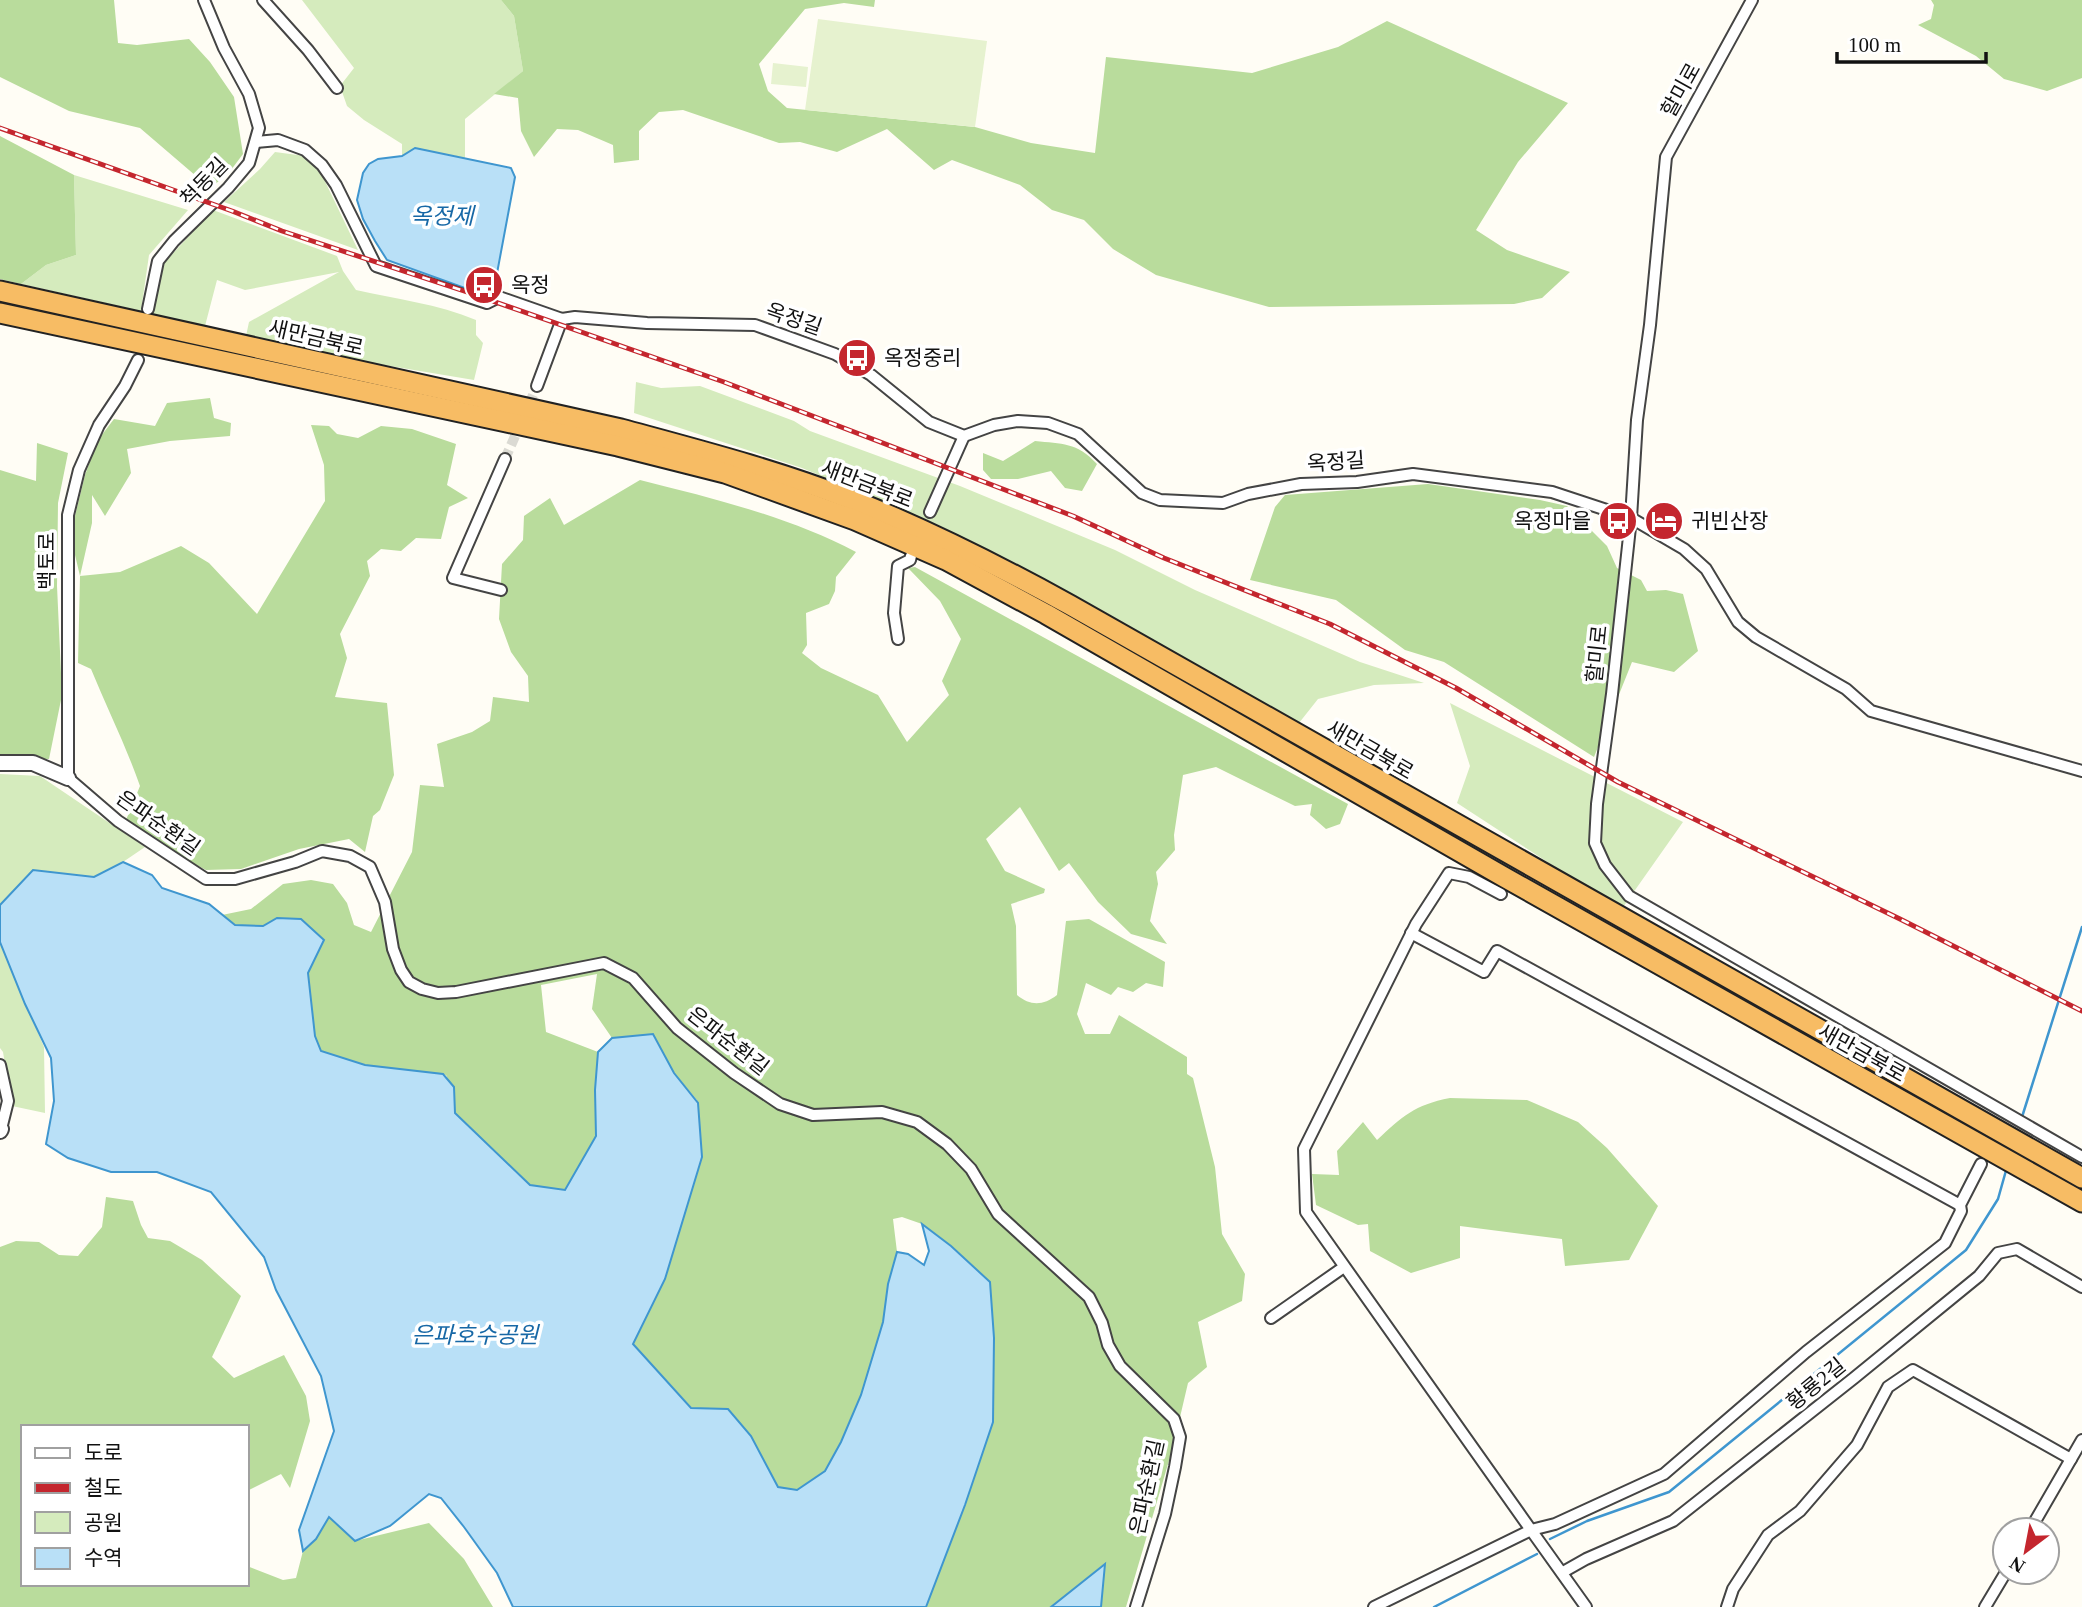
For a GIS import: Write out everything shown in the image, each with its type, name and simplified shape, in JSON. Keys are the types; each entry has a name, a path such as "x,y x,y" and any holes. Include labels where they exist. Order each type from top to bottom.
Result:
{"highway":[{"name":"새만금북로","path":"0,291 113,316 143,315 621,429 721,456 848,498 998,565 1557,882 1996,1119 2044,1156 2082,1178"},
{"name":"새만금북로","path":"0,313 110,337 136,351 618,446 725,473 855,520 946,560 1046,614 1502,886 1547,902 1983,1156 2036,1176 2079,1200"}],"street":[{"path":"204,0 224,48 248,94 259,128 256,142"},
{"path":"263,0 308,50 337,88"},
{"name":"할미로","path":"1752,0 1666,157 1650,325 1637,419 1631,518 1597,804 1595,843 1605,865 1629,896 1996,1119 2046,1137 2082,1157"},
{"name":"옥정길","path":"256,142 278,140 305,150 322,164 376,266 487,303 499,297 562,319 575,317 647,323 755,325 835,354 871,375 929,422 964,436 994,425 1018,421 1048,424 1078,434 1142,492 1160,500 1223,503 1248,494 1301,484 1357,482 1413,474 1552,492 1631,518 1684,549 1706,569 1738,622 1846,689 1871,711 2082,771"},
{"name":"척동길","path":"143,315 158,261 249,163 256,142"},
{"path":"537,386 562,319"},
{"name":"백토로","path":"68,778 68,515 79,470 99,425 125,386 136,351"},
{"path":"930,512 964,436"},
{"path":"501,590 453,578 505,459"},
{"path":"898,639 894,613 898,566 910,561 911,556"},
{"path":"0,763 33,763 68,778"},
{"name":"은파순환길","path":"68,778 118,821 206,880 235,879 322,852 351,856 370,867 386,902 393,949 401,970 409,982 422,989 438,993 456,992 604,963 632,978 677,1028 734,1073 780,1104 813,1115 882,1112 917,1122 947,1144 971,1169 998,1214 1089,1297 1108,1345 1120,1366 1174,1419 1180,1437 1175,1467 1165,1514 1136,1607"},
{"path":"1502,886 1449,873 1411,933 1304,1149 1306,1212 1586,1607"},
{"path":"1411,933 1484,972 1497,951 1960,1205"},
{"path":"0,1065 8,1101 1,1130"},
{"path":"1374,1607 1531,1530 1556,1524 1664,1474 1805,1352 1945,1243 1983,1156"},
{"name":"황룡2길","path":"1563,1572 1586,1559 1673,1521 1979,1276 1998,1253 2017,1249 2082,1287"},
{"path":"1270,1318 1345,1267"},
{"path":"1727,1607 1733,1589 1768,1535 1800,1511 1857,1445 1888,1387 1913,1370 2071,1459"},
{"path":"2038,1516 2082,1440"},
{"path":"1985,1607 1998,1586"}],"green space":[{"path":"0,0 114,0 118,43 137,45 189,39 210,62 234,97 243,154 228,174 210,188 140,128 69,111 0,77"},
{"path":"302,0 501,0 514,16 523,71 465,119 465,158 415,148 402,156 402,144 347,106 340,86 354,68"},
{"path":"501,0 875,0 874,7 844,3 805,9 759,64 768,91 787,108 975,127 1031,143 1095,153 1106,57 1252,73 1338,47 1387,21 1568,103 1518,162 1476,230 1507,250 1570,272 1542,298 1514,304 1269,307 1156,275 1113,249 1084,220 1052,210 1020,185 952,160 934,170 887,129 837,152 800,142 779,143 683,110 659,112 639,131 639,160 614,163 613,145 578,130 557,129 534,157 521,131 518,98 494,94 523,71 514,16"},
{"path":"1931,0 2082,0 2082,78 2047,91 2004,79 1976,56 1918,25 1931,19 1934,5"},
{"path":"818,19 987,41 975,127 805,110"},
{"path":"773,63 808,67 806,87 771,84"},
{"path":"0,136 74,175 76,255 46,265 21,284 0,279"},
{"path":"275,152 305,156 322,175 358,250 224,202"},
{"path":"74,175 188,210 149,255 141,311 21,284 46,265 76,255"},
{"path":"213,210 337,256 356,290 432,306 476,320 476,335 483,343 474,380 378,364 246,336 249,322 339,272 245,290 217,280 205,326 149,313 164,263"},
{"path":"636,382 661,388 700,386 794,421 810,431 960,486 1115,550 1195,590 1360,662 1424,683 1374,685 1318,699 1299,723 1080,598 938,525 802,468 634,413"},
{"path":"210,398 214,418 231,423 230,436 170,441 127,449 131,473 105,516 92,495 92,523 80,576 75,555 75,516 85,475 98,440 114,419 155,426 167,403"},
{"path":"311,425 329,426 337,434 358,438 381,426 412,429 456,444 447,485 468,498 449,507 441,539 416,538 401,551 381,549 367,561 370,576 340,634 347,658 335,697 387,703 394,775 380,810 373,816 365,852 349,839 299,849 241,869 206,870 179,856 126,820 140,786 91,669 78,663 80,576 120,572 181,546 209,563 257,614 325,501 324,465"},
{"path":"1035,441 1076,448 1097,464 1082,491 1065,488 1051,471 1018,479 991,479 983,470 983,453 1003,461"},
{"path":"37,443 68,453 58,503 57,586 62,695 49,759 0,758 0,470 36,481"},
{"path":"640,480 777,518 856,552 836,577 835,591 829,604 806,613 807,645 802,653 821,668 878,695 907,742 949,695 942,681 961,639 940,601 908,568 915,567 1348,804 1340,824 1326,829 1310,815 1312,804 1295,806 1216,767 1183,775 1174,835 1175,850 1156,872 1158,884 1150,921 1167,944 1131,934 1098,902 1069,863 1059,871 1020,807 986,839 1005,871 1045,889 1044,893 1011,904 1016,926 1017,995 1022,999 1037,1003 1057,995 1066,921 1089,919 1165,962 1163,987 1146,983 1133,992 1118,987 1111,995 1086,983 1077,1014 1085,1034 1110,1034 1119,1015 1187,1057 1187,1074 1193,1078 1215,1167 1222,1234 1245,1274 1242,1301 1198,1322 1207,1367 1188,1383 1173,1447 1126,1607 1101,1607 1104,1564 1051,1607 926,1607 993,1422 951,1246 922,1224 902,1217 893,1219 897,1252 888,1284 883,1322 861,1395 825,1471 797,1490 778,1487 728,1409 692,1408 633,1344 665,1279 702,1157 697,1100 674,1073 653,1034 612,1038 592,1009 597,974 541,985 546,1032 598,1052 596,1136 565,1190 530,1185 455,1113 455,1096 446,1075 365,1065 321,1051 315,1036 308,973 323,940 301,919 277,919 263,926 235,925 222,915 251,909 283,884 311,880 333,884 347,903 354,925 371,932 412,852 420,785 444,787 437,744 472,732 490,721 493,697 529,702 528,676 511,652 499,619 502,564 523,540 524,516 550,498 564,525"},
{"path":"1428,484 1567,506 1607,546 1617,568 1641,580 1647,591 1666,590 1683,594 1698,651 1674,672 1632,662 1594,757 1444,662 1405,650 1336,600 1250,580 1275,507 1285,495"},
{"path":"1450,703 1683,822 1621,910 1457,803 1470,766"},
{"path":"0,774 40,776 145,847 94,877 33,870 0,905"},
{"path":"0,942 44,1047 45,1113 12,1106 3,1052 0,1048"},
{"path":"1450,1098 1527,1100 1578,1122 1607,1148 1658,1206 1629,1260 1565,1266 1562,1239 1460,1226 1460,1258 1411,1273 1370,1251 1368,1224 1358,1225 1316,1205 1312,1174 1339,1175 1337,1151 1363,1122 1377,1140 1410,1113 1427,1104"},
{"path":"106,1197 133,1201 148,1238 170,1241 202,1260 241,1296 212,1357 234,1378 284,1355 306,1396 310,1421 290,1488 281,1474 248,1490 248,1425 21,1425 21,1586 248,1586 248,1566 283,1580 296,1578 303,1551 329,1517 355,1541 429,1523 464,1559 493,1607 0,1607 0,1247 16,1241 39,1242 59,1255 78,1256 102,1227"}],"water":[{"name":"옥정제","path":"415,148 511,168 515,177 495,284 473,291 387,260 375,241 363,219 357,200 363,173 369,164 378,159 402,156"},
{"name":"은파호수공원","path":"123,862 152,875 162,888 209,904 235,925 263,926 277,918 301,919 324,940 308,973 315,1036 321,1051 365,1065 443,1074 454,1087 455,1113 530,1185 565,1190 596,1136 598,1052 612,1038 653,1034 674,1073 698,1103 702,1157 665,1279 633,1344 691,1408 728,1409 751,1436 778,1487 797,1490 825,1471 841,1442 861,1395 883,1322 888,1284 897,1252 908,1254 924,1265 929,1251 922,1224 990,1282 994,1338 993,1422 926,1607 513,1607 497,1573 464,1527 441,1498 429,1494 390,1526 355,1541 329,1517 316,1539 303,1551 299,1530 334,1431 321,1376 276,1290 264,1257 211,1192 157,1172 111,1172 68,1158 46,1144 54,1101 51,1058 0,942 0,905 33,870 94,877"},
{"path":"1105,1564 1101,1607 1051,1607"}],"waterway":[{"path":"2022,1117 2082,927"},
{"path":"1550,1539 1587,1521 1669,1492 1966,1250 1998,1199 2007,1167"},
{"path":"1434,1607 1537,1554"}],"tunnel":[{"path":"505,459 537,386"}],"railway":[{"path":"0,128 282,231 724,382 1073,516 1164,558 1330,624 1456,688 1618,782 2082,1011"}],"place":[{"name":"옥정","path":"484,285"},
{"name":"옥정중리","path":"857,358"},
{"name":"옥정마을","path":"1618,521"},
{"name":"귀빈산장","path":"1664,521"}]}
